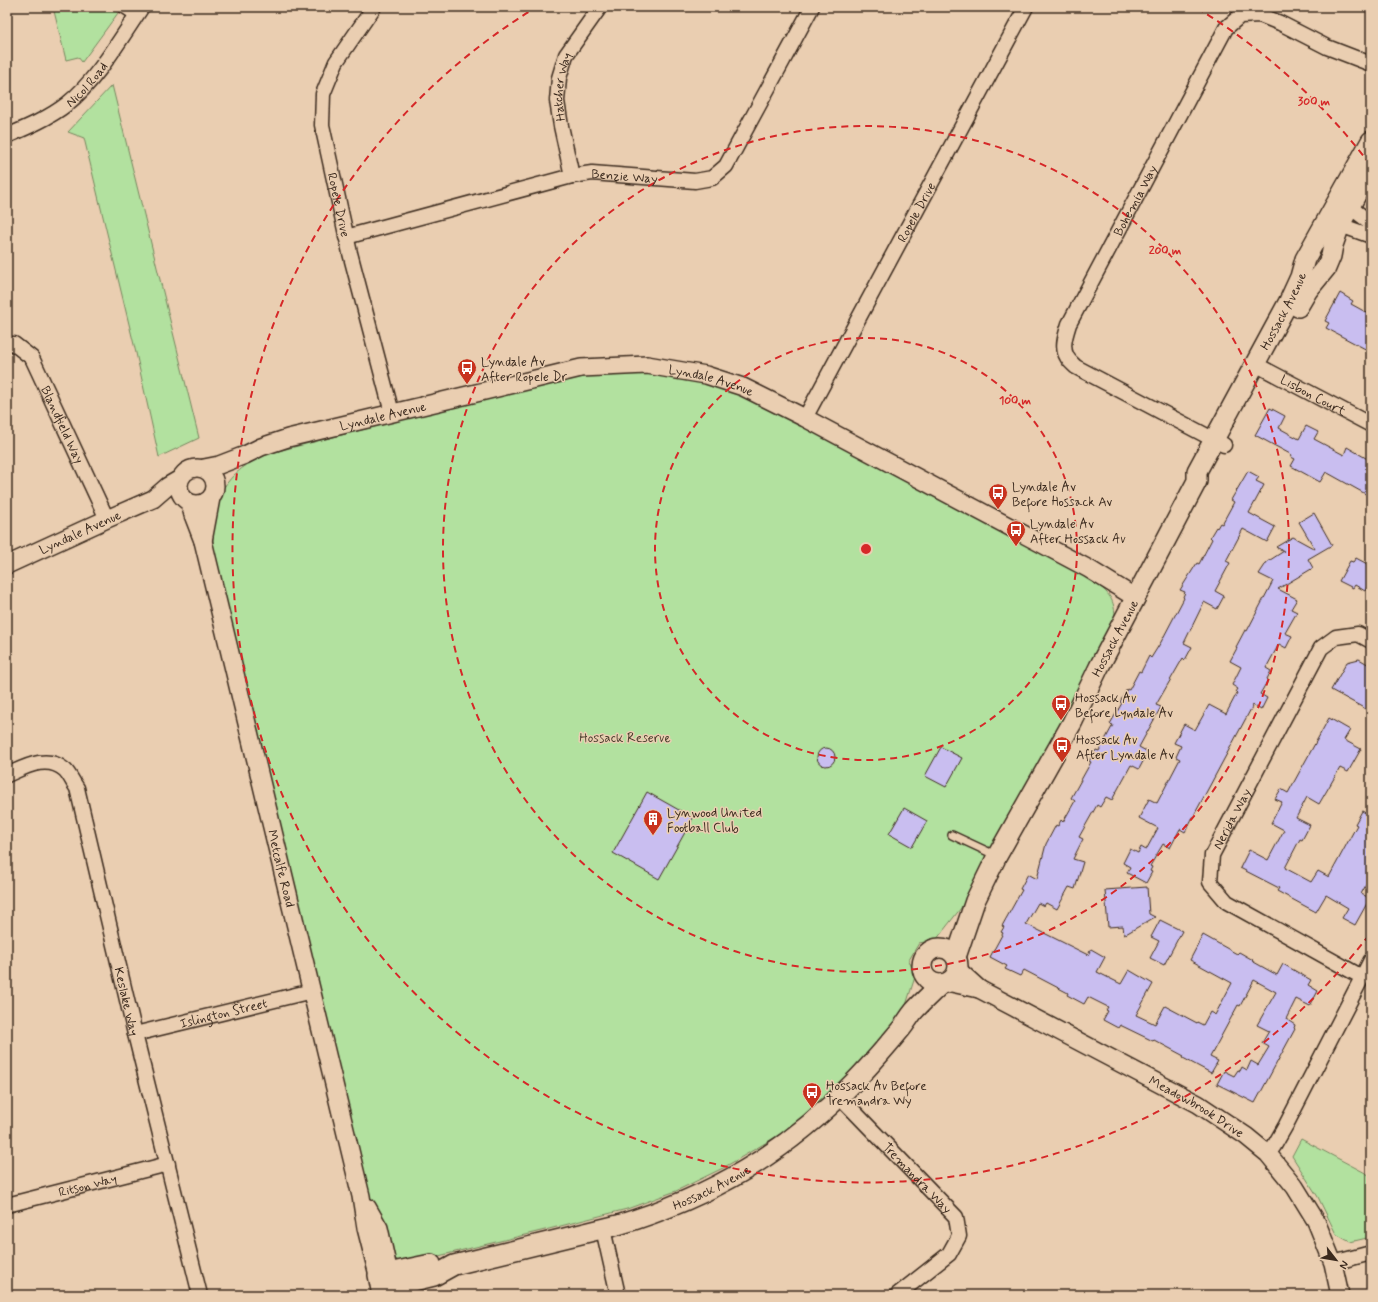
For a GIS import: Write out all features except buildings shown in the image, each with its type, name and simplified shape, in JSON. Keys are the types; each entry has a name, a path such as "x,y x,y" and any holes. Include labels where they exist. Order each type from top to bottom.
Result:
{"main road":[{"name":"Hossack Avenue","path":"386,1286 434,1263 454,1265 603,1229 641,1218 709,1191 763,1159 797,1134 840,1097 892,1040 945,969 975,901 998,856 1072,723 1099,667 1197,481 1197,470 1219,442 1260,366 1300,277 1305,259 1334,222 1344,204 1371,141"},
{"name":"Hossack Avenue","path":"1344,204 1371,166"}],"street":[{"name":"Ropele Drive","path":"374,7 336,62 323,94 322,125 346,237 392,413"},
{"name":"Hatcher Way","path":"572,176 560,126 557,101 559,78 566,55 600,7"},
{"name":"Benzie Way","path":"346,237 572,176 592,173 696,181 712,178 726,166 812,7"},
{"name":"Ropele Drive","path":"806,418 1026,7"},
{"name":"Nicol Road","path":"7,136 39,122 66,105 81,92 139,12"},
{"name":"Bohemia Way","path":"1219,442 1076,367 1067,358 1065,352 1064,338 1069,324 1226,28 1240,16 1260,15 1280,23 1327,47 1371,64"},
{"path":"1344,204 1371,224"},
{"path":"1334,222 1371,236"},
{"name":"Blandfield Way","path":"7,344 14,344 32,358 107,519"},
{"name":"Lyndale Avenue","path":"7,565 107,519 153,500 168,486 180,479 187,470 192,468 204,468 220,465 261,447 288,438 581,368 647,365 706,375 743,387 806,418 1089,569 1136,598"},
{"name":"Lisbon Court","path":"1260,366 1371,425"},
{"name":"Lyndale Avenue","path":"153,500 187,501 201,504 213,494 245,455"},
{"path":"204,468 214,479 213,494"},
{"path":"180,479 179,490 187,501"},
{"name":"Metcalfe Road","path":"203,541 213,494"},
{"name":"Metcalfe Road","path":"187,501 203,541 361,1196 366,1228 386,1286"},
{"name":"Nerida Way","path":"1362,977 1227,902 1210,882 1212,855 1321,648 1336,637 1358,634 1371,641"},
{"name":"Keslake Way","path":"7,775 35,763 54,763 65,770 77,788 135,1034 200,1295"},
{"path":"1268,1154 1286,1125 1371,960"},
{"name":"Meadowbrook Drive","path":"945,969 979,989 1198,1104 1246,1136 1268,1154 1295,1187 1316,1221 1333,1263 1340,1295"},
{"name":"Islington Street","path":"135,1034 312,990"},
{"name":"Tremandra Way","path":"840,1097 956,1217 959,1236 949,1254 898,1295"},
{"name":"Ritson Way","path":"7,1205 168,1164"},
{"path":"603,1229 618,1295"},
{"path":"1333,1263 1371,1253"}],"lane":[{"path":"120,7 139,12"},
{"path":"952,834 998,856"}],"green space":[{"path":"53,7 111,7 118,13 82,62 78,57 66,60"},
{"path":"112,85 199,438 159,457 136,353 84,138 68,132"},
{"name":"Hossack Reserve","path":"629,373 671,376 704,383 738,393 804,426 1093,580 1109,595 1113,604 1115,616 1014,814 961,908 936,940 919,943 909,960 915,977 906,1005 882,1038 833,1091 784,1132 723,1168 676,1191 627,1209 406,1264 397,1260 389,1252 364,1196 215,560 213,546 213,519 216,506 220,495 236,473 248,464 270,453 536,386 586,376"},
{"path":"1301,1139 1371,1176 1371,1237 1350,1242 1336,1234 1318,1197 1292,1156"}],"place":[{"name":"Lyndale Av After Ropele Dr","path":"467,385"},
{"name":"Lyndale Av Before Hossack Av","path":"998,510"},
{"name":"Lyndale Av After Hossack Av","path":"1016,547"},
{"name":"Hossack Av Before Lyndale Av","path":"1061,721"},
{"name":"Hossack Av After Lyndale Av","path":"1062,763"},
{"name":"Lynwood United Football Club","path":"653,836"},
{"name":"Hossack Av Before Tremandra Wy","path":"812,1109"}]}
